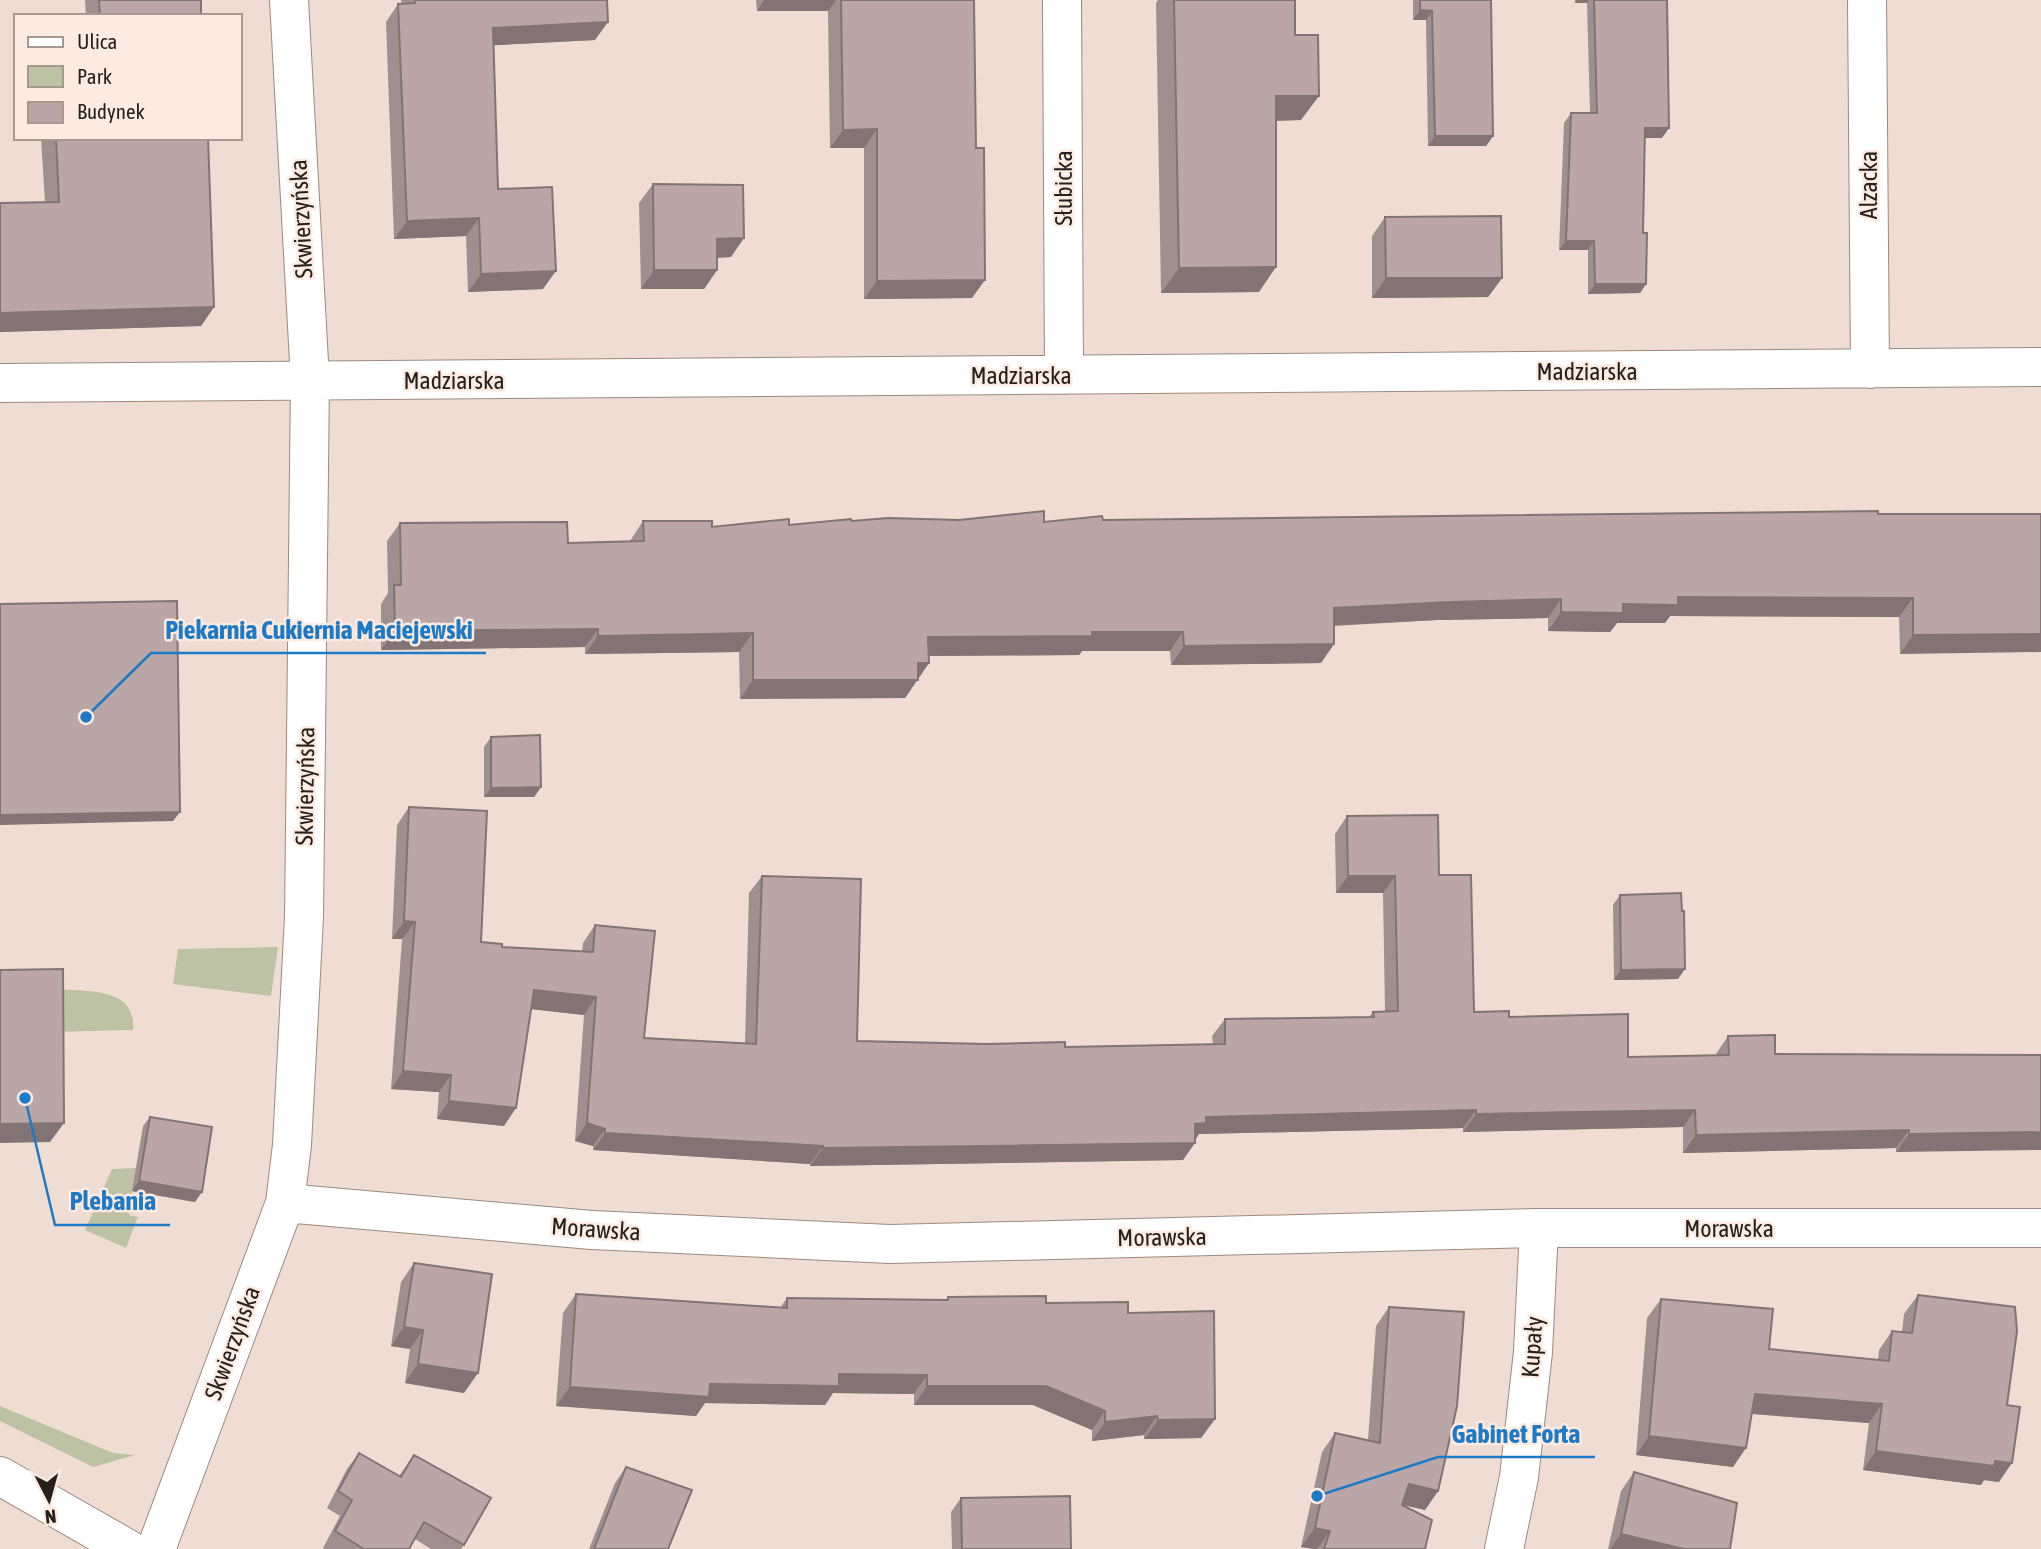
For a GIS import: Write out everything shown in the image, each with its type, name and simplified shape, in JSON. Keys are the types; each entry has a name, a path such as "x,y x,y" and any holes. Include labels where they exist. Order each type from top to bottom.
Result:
{"street":[{"name":"Skwierzyńska","path":"156,1549 285,1203 292,1145 304,917 310,380 289,0"},
{"name":"Słubicka","path":"1062,0 1064,375"},
{"name":"Alzacka","path":"1867,0 1870,369"},
{"name":"Madziarska","path":"0,383 2041,367"},
{"name":"Morawska","path":"285,1203 592,1230 890,1244 1539,1228 2041,1228"},
{"name":"Kupały","path":"1504,1549 1519,1477 1533,1352 1539,1228"},
{"path":"0,1476 128,1549"}],"green space":[{"path":"278,947 271,996 173,984 178,949"},
{"path":"49,988 91,991 117,998 126,1005 132,1015 133,1030 49,1032"},
{"path":"136,1168 129,1215 138,1217 126,1248 85,1230 112,1169"},
{"path":"0,1406 113,1453 135,1455 93,1467 0,1421"}],"building":[{"path":"99,0 201,0 201,14 100,14"},
{"path":"415,0 607,0 608,22 493,28 498,189 552,187 556,271 481,274 479,218 407,221 398,4 415,3"},
{"path":"841,0 974,0 976,148 984,148 985,280 877,281 877,129 843,130"},
{"path":"1174,0 1295,0 1295,35 1318,35 1319,96 1276,96 1276,267 1179,268"},
{"path":"1420,0 1491,0 1493,136 1435,136 1432,11 1420,10"},
{"path":"1594,0 1667,0 1669,128 1645,128 1643,233 1647,233 1646,284 1595,284 1594,241 1566,241 1571,113 1597,113"},
{"path":"56,140 208,140 214,307 0,313 0,203 59,202"},
{"path":"653,184 743,185 744,238 717,239 717,270 654,270"},
{"path":"1501,216 1502,278 1386,278 1385,217"},
{"path":"1044,511 1044,522 1102,516 1103,520 1878,511 1878,514 2041,514 2041,634 1913,635 1913,598 1678,597 1678,605 1623,604 1623,613 1561,612 1561,599 1450,602 1334,608 1334,644 1184,646 1183,632 1092,632 1092,636 928,637 929,663 918,663 918,680 753,680 753,633 598,636 598,629 395,631 394,585 401,585 400,523 567,522 568,543 644,541 643,521 712,521 712,527 789,519 789,525 851,519 959,520"},
{"path":"177,601 180,812 0,815 0,604"},
{"path":"540,735 541,787 491,788 491,737"},
{"path":"409,807 487,811 481,942 502,944 502,947 593,952 595,925 655,931 644,1038 756,1044 762,876 861,879 857,1041 987,1044 1065,1042 1065,1047 1225,1044 1225,1019 1374,1017 1373,1012 1398,1011 1395,876 1348,876 1347,816 1438,815 1439,875 1471,875 1474,1012 1509,1011 1509,1017 1628,1014 1628,1057 1729,1055 1728,1036 1775,1035 1775,1054 2041,1055 2041,1132 1909,1134 1909,1130 1696,1135 1695,1110 1476,1114 1476,1110 1206,1117 1206,1123 1195,1124 1195,1143 823,1148 605,1133 605,1129 587,1123 596,997 534,990 516,1108 449,1101 451,1075 403,1071 415,922 404,921"},
{"path":"1681,893 1685,969 1621,970 1620,895"},
{"path":"63,969 64,1123 0,1124 0,970"},
{"path":"150,1117 212,1127 202,1192 139,1181"},
{"path":"414,1263 492,1274 478,1373 418,1364 423,1330 404,1327"},
{"path":"576,1294 787,1308 787,1298 948,1300 948,1297 1046,1296 1046,1303 1128,1302 1128,1313 1214,1311 1215,1419 1158,1420 1157,1416 1105,1422 1105,1411 1046,1386 927,1386 927,1375 839,1374 839,1386 710,1384 709,1397 570,1387"},
{"path":"1918,1295 2015,1307 2017,1331 2007,1405 2020,1407 2012,1463 1995,1461 1994,1466 1876,1451 1882,1404 1755,1394 1746,1448 1649,1436 1661,1299 1773,1309 1769,1349 1889,1361 1892,1331 1912,1333"},
{"path":"1389,1307 1464,1312 1457,1406 1438,1491 1409,1484 1402,1505 1432,1520 1425,1549 1324,1549 1330,1531 1315,1528 1335,1433 1380,1443"},
{"path":"359,1453 401,1477 414,1455 491,1498 464,1545 424,1522 409,1549 364,1549 335,1531 352,1500 338,1491"},
{"path":"626,1467 692,1490 668,1549 594,1549"},
{"path":"1634,1472 1737,1503 1730,1549 1684,1549 1621,1534"},
{"path":"1070,1496 1071,1549 962,1549 961,1498"}],"place":[{"name":"Piekarnia Cukiernia Maciejewski","path":"86,717"},
{"name":"Plebania","path":"25,1098"},
{"name":"Gabinet Forta","path":"1317,1496"}]}
